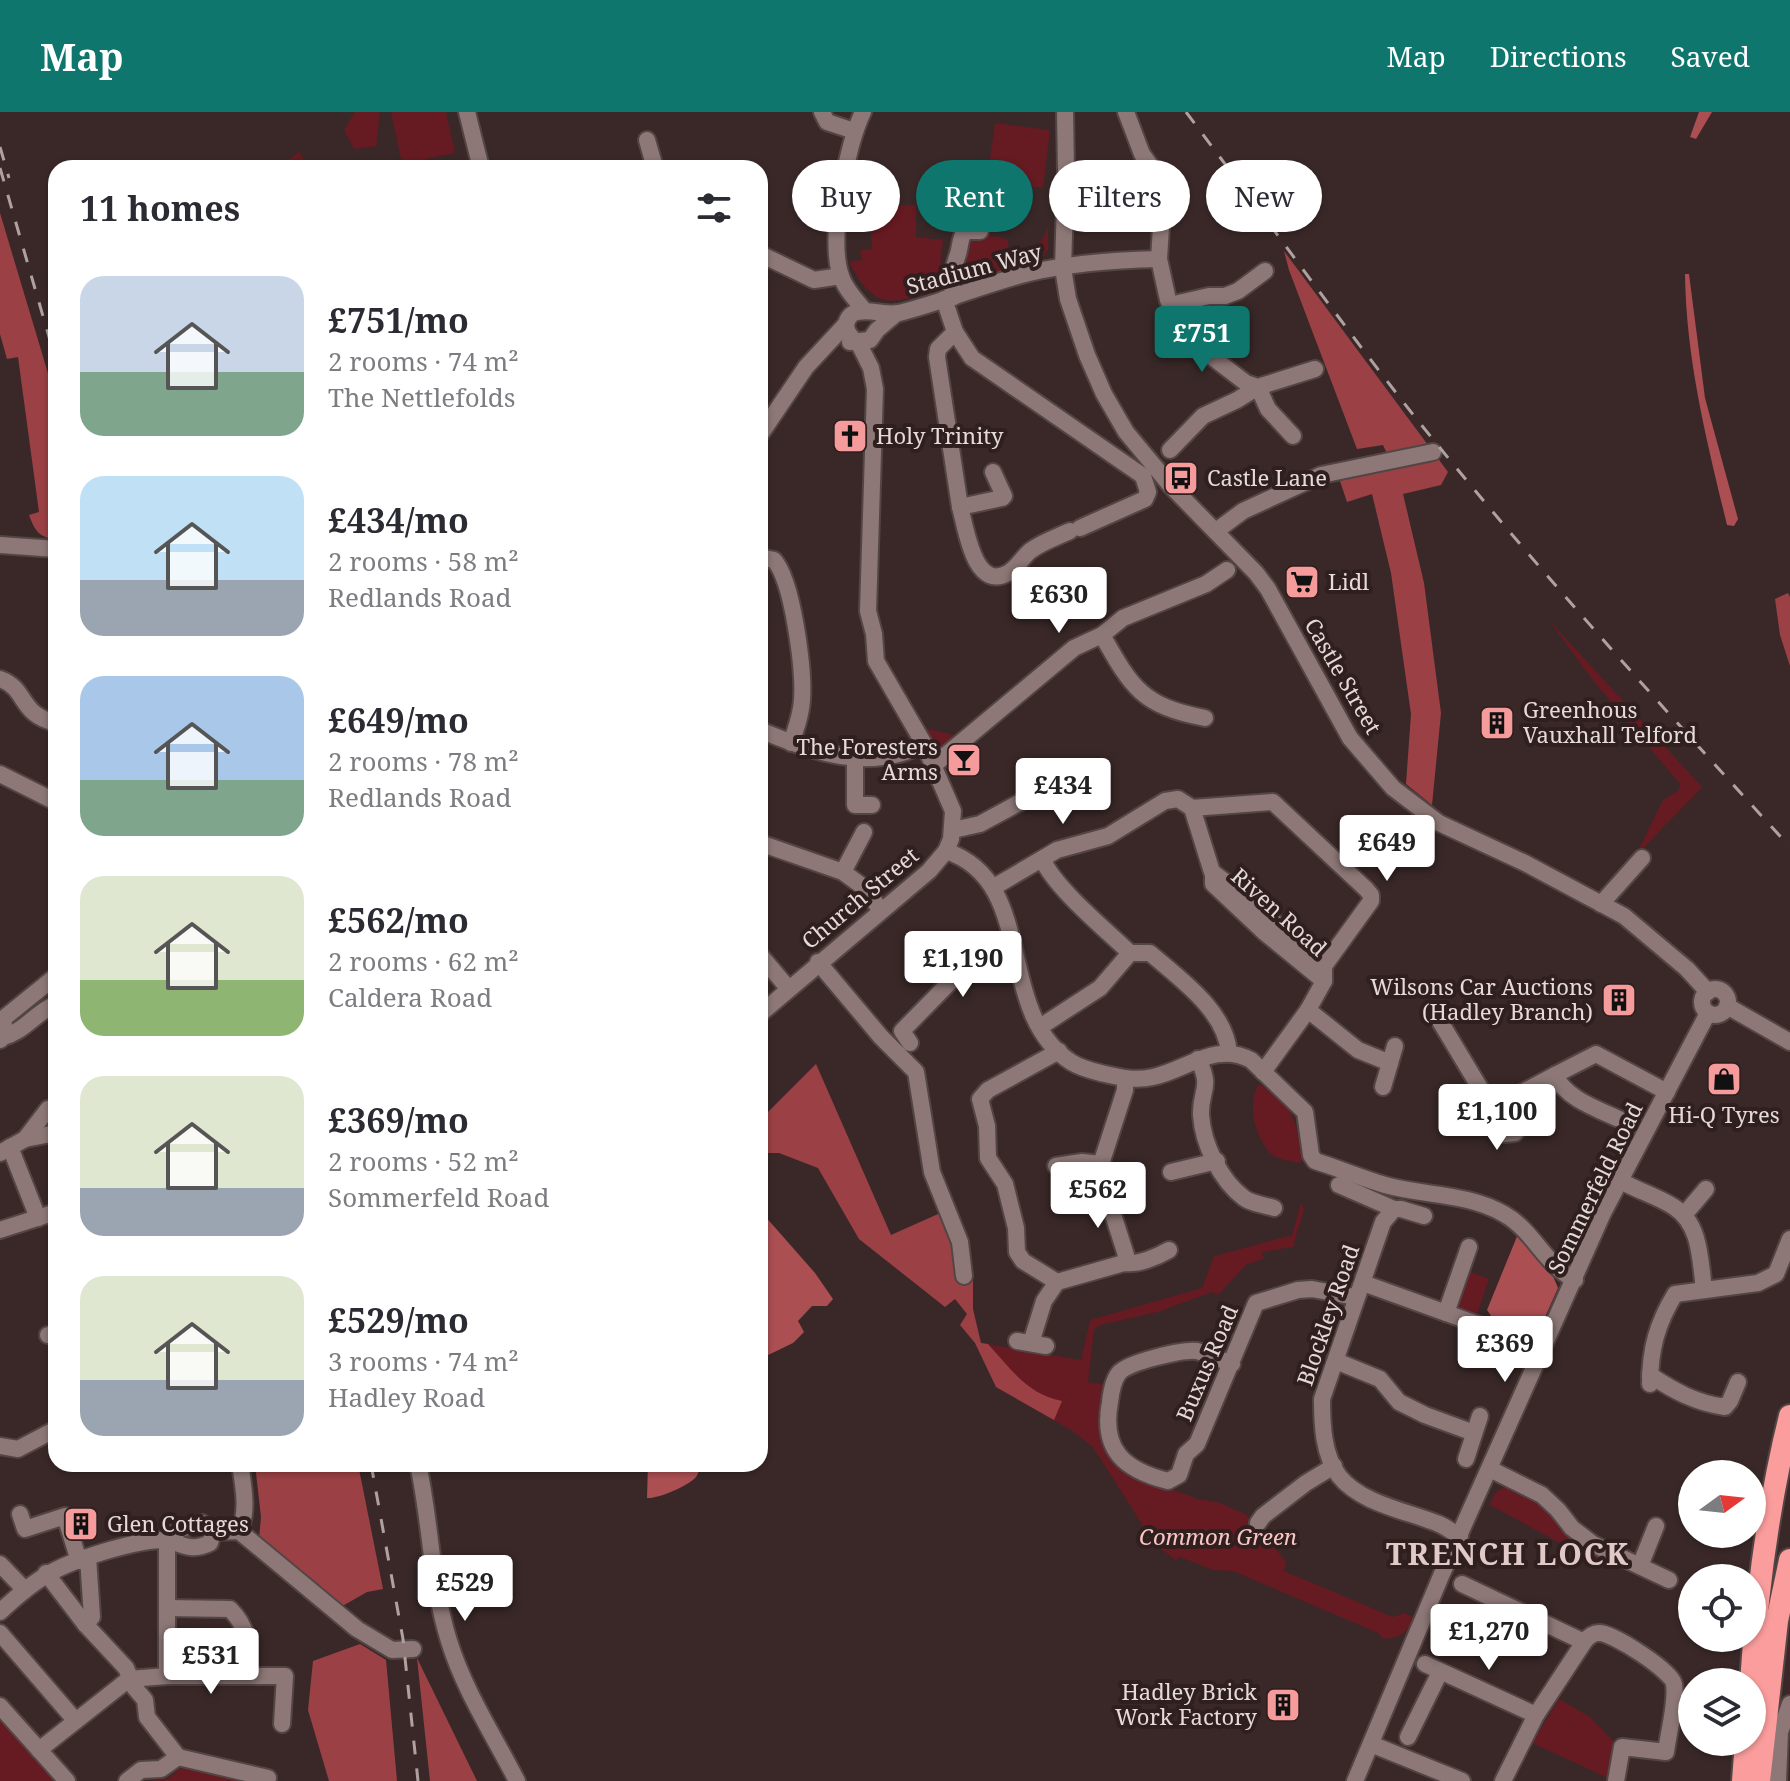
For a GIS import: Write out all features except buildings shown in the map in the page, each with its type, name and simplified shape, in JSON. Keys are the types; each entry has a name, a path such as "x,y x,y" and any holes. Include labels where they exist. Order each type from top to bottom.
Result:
{"highway":[{"path":"1752,1668 1763,1546 1790,1416"},
{"path":"1759,1781 1777,1621 1790,1560"},
{"path":"1743,1781 1745,1756"}],"street":[{"path":"467,112 479,160"},
{"path":"822,112 827,122 854,131"},
{"path":"857,341 846,331 843,281 835,255 838,218 854,131 863,112"},
{"name":"Castle Street","path":"1065,112 1063,268 1068,299 1104,394 1126,432 1170,485 1268,589 1350,738 1393,788 1439,823 1525,863 1624,916 1653,938 1708,992 1723,992 1727,1006"},
{"path":"1126,112 1142,154 1157,175 1163,196 1159,259 1170,305 1195,344 1246,383 1258,387 1271,413 1293,436"},
{"path":"647,140 653,160"},
{"path":"955,332 938,349 937,357 960,507 980,570 990,576 1001,576 1010,572 1031,550 1145,499 1148,492 1143,476 972,358 955,332 949,298 951,272 966,232"},
{"path":"768,258 814,280 843,281"},
{"name":"Stadium Way","path":"867,312 897,313 1030,273 1111,260 1159,259"},
{"path":"1170,305 1209,296 1225,296 1238,291 1265,271"},
{"path":"825,347 870,340 877,330 874,317 843,281"},
{"path":"768,423 806,367 855,313 867,312"},
{"name":"Stadium Way","path":"877,330 897,313"},
{"name":"Church Street","path":"768,1007 929,871 946,851 953,830 950,800 924,744 876,661 868,611 875,389 871,368 857,341"},
{"path":"1170,450 1203,416 1258,387 1304,368"},
{"path":"1216,531 1243,511 1321,475 1433,452"},
{"path":"960,507 1004,496 993,472"},
{"path":"0,545 48,548"},
{"path":"768,559 774,560 783,574 798,643 802,698 799,721 791,743"},
{"path":"934,765 1074,648 1102,635 1123,618 1206,584 1227,570"},
{"path":"1102,635 1126,677 1151,701 1179,713 1205,718"},
{"path":"0,679 19,692 33,714 48,720"},
{"path":"768,733 831,755 855,758 894,756 924,744"},
{"path":"855,758 855,805 872,805"},
{"path":"0,774 48,798"},
{"path":"953,830 980,824 1028,798"},
{"path":"994,887 1044,864 1069,845 1108,836 1165,801 1178,799 1192,808 1273,802 1366,889 1371,901 1324,974 1308,1010 1263,1072"},
{"name":"Riven Road","path":"1192,808 1213,884 1264,932 1324,974"},
{"path":"843,872 864,832"},
{"path":"768,846 843,872 866,889 881,911"},
{"path":"946,851 973,865 986,875 994,887 1002,906 1028,1007 1059,1051 1082,1068 1137,1080 1157,1077 1198,1059 1240,1054 1251,1060 1305,1112 1311,1155 1315,1161 1387,1185 1454,1196 1491,1208 1522,1228 1561,1274 1575,1280"},
{"path":"1601,904 1642,858"},
{"path":"1044,864 1127,957"},
{"path":"1040,1027 1100,988 1127,957 1150,953 1198,996 1224,1030 1229,1053"},
{"path":"901,1031 958,975 1016,960"},
{"path":"818,962 881,1037 916,1072 932,1172 960,1242 964,1276"},
{"path":"768,964 788,988"},
{"path":"48,982 4,1018 2,1038 13,1034 48,1007"},
{"path":"1708,992 1702,1002 1708,1013 1719,1014 1727,1006 1790,1042"},
{"path":"1308,1010 1358,1050 1390,1063"},
{"name":"Sommerfeld Road","path":"1355,1781 1603,1213 1708,1013"},
{"path":"1438,1018 1483,1093 1499,1109"},
{"path":"1383,1087 1395,1046"},
{"path":"1057,1282 1023,1261 1017,1252 1016,1228 1005,1184 988,1158 987,1126 980,1099 988,1090 1059,1051"},
{"path":"1523,1092 1522,1125 1515,1133 1504,1134 1496,1124 1499,1109 1505,1100 1596,1054 1667,1092"},
{"path":"1198,1059 1205,1074 1206,1089 1201,1112 1207,1144 1227,1181 1246,1200 1274,1208"},
{"path":"1555,1075 1573,1096 1619,1119"},
{"path":"1124,1263 1126,1255 1103,1188 1101,1164 1125,1090 1125,1079"},
{"path":"12,1147 48,1109"},
{"path":"12,1147 48,1136"},
{"path":"12,1147 38,1218"},
{"path":"1171,1172 1217,1161"},
{"path":"1056,1166 1082,1162 1101,1164"},
{"path":"1621,1181 1684,1215 1699,1245 1704,1289"},
{"path":"1339,1185 1384,1202 1389,1215 1401,1209 1424,1216"},
{"path":"1684,1215 1706,1189"},
{"path":"0,1230 48,1215"},
{"name":"Blockley Road","path":"1334,1466 1328,1456 1322,1424 1322,1399 1359,1290 1389,1215"},
{"path":"1738,1382 1725,1407 1705,1404 1650,1379 1650,1355 1660,1324 1675,1294 1758,1283 1776,1274 1790,1239"},
{"path":"1446,1313 1469,1247"},
{"path":"1031,1343 1044,1301 1057,1282 1145,1260 1169,1250"},
{"name":"Buxus Road","path":"1232,1364 1197,1351 1182,1351 1119,1372 1112,1389 1106,1427 1112,1445 1140,1474 1168,1481 1179,1475 1186,1454 1197,1444 1232,1364 1256,1303 1298,1290 1359,1290"},
{"path":"1359,1290 1446,1313 1543,1348"},
{"path":"1336,1361 1380,1379 1399,1402 1474,1433"},
{"path":"1466,1459 1480,1416"},
{"path":"0,1446 18,1449 48,1433"},
{"path":"1258,1523 1306,1483 1334,1466 1340,1477 1359,1491 1443,1525 1460,1536"},
{"path":"1490,1469 1542,1495 1572,1528 1593,1544 1669,1580"},
{"path":"239,1531 244,1490 241,1472"},
{"path":"420,1472 434,1578 450,1644 466,1683 517,1781"},
{"path":"20,1514 25,1529 65,1516 84,1559 92,1617 85,1624"},
{"path":"0,1612 24,1589 61,1565 142,1541 167,1539 180,1529 202,1523 213,1532 239,1531 357,1629 392,1650 413,1649"},
{"path":"1640,1566 1656,1526"},
{"path":"167,1539 167,1676"},
{"path":"0,1564 24,1589"},
{"path":"46,1573 85,1624 126,1668 129,1679 145,1700 147,1717 178,1757 268,1778"},
{"path":"1462,1585 1584,1642"},
{"path":"167,1608 230,1609 246,1630 248,1676"},
{"path":"0,1633 75,1720"},
{"path":"1503,1781 1536,1715 1584,1642 1590,1635 1601,1633 1670,1675 1675,1688 1666,1752 1622,1747 1616,1781"},
{"path":"1408,1737 1432,1668 1536,1715"},
{"path":"39,1750 129,1679 285,1676 282,1724"},
{"path":"1778,1781 1780,1732 1790,1704"},
{"path":"0,1706 67,1781"},
{"path":"1371,1744 1462,1781"},
{"path":"127,1781 141,1770 161,1769 178,1757"}],"green space":[{"path":"355,112 380,112 376,146 354,149 344,130"},
{"path":"391,112 446,112 455,153 421,160 401,160"},
{"path":"995,123 1050,130 1043,188 1033,187 1033,160 990,160"},
{"path":"299,152 304,160 288,160"},
{"path":"900,205 916,205 916,237 943,240 938,289 908,298 886,300 867,289 849,262 862,260 860,250 872,249 871,232 900,232"},
{"path":"1048,227 1048,250 1039,261 965,286 958,284 966,239 987,236 1008,240 1010,264 1034,251"},
{"path":"1548,619 1702,787 1635,857 1663,800 1678,791 1680,784 1592,679"},
{"path":"928,729 955,735 954,739 939,749 931,744 924,731"},
{"path":"1259,1084 1280,1099 1292,1115 1300,1146 1300,1163 1272,1155 1259,1137 1253,1101"},
{"name":"Common Green","path":"1301,1203 1304,1209 1293,1247 1262,1252 1264,1259 1247,1264 1218,1295 1212,1292 1158,1312 1100,1325 1094,1330 1088,1382 1106,1385 1101,1426 1141,1477 1245,1514 1286,1561 1284,1571 1393,1617 1404,1613 1415,1618 1406,1631 1394,1637 1383,1639 1378,1633 1233,1571 1213,1570 1180,1557 1176,1560 1155,1545 1093,1447 1074,1432 996,1387 981,1343 1081,1360 1090,1320 1202,1288 1214,1256 1292,1235"},
{"path":"1463,1269 1489,1279 1476,1317 1451,1306"},
{"path":"1511,1487 1540,1499 1579,1545 1604,1558 1602,1566 1490,1505 1497,1492"},
{"path":"1559,1699 1590,1717 1614,1742 1608,1778 1532,1743"},
{"path":"0,1713 60,1781 0,1781"},
{"path":"184,1766 255,1781 151,1781 167,1779"}],"shaded area":[{"path":"1699,112 1712,112 1696,139 1690,137"},
{"path":"0,213 48,373 48,538 38,532 29,515 39,512 18,357 7,359 0,334"},
{"path":"1284,251 1448,472 1441,485 1403,494 1424,583 1441,713 1432,805 1406,784 1411,714 1391,573 1372,494 1347,502 1339,478 1392,464 1383,445 1357,449"},
{"path":"1685,274 1689,274 1705,398 1738,519 1734,526 1727,525 1699,401 1689,338"},
{"path":"1788,593 1790,666 1780,635 1775,599"},
{"path":"816,1064 891,1235 956,1206 968,1238 973,1274 973,1309 981,1343 988,1344 1029,1386 1062,1401 1054,1420 996,1387 975,1343 960,1325 967,1314 955,1299 945,1307 859,1239 818,1168 779,1153 768,1153 768,1112"},
{"path":"768,1220 815,1273 833,1299 827,1306 812,1306 798,1321 804,1332 793,1343 768,1355"},
{"path":"1518,1234 1553,1276 1558,1288 1538,1333 1533,1336 1496,1323 1487,1310"},
{"path":"256,1472 360,1472 383,1589 367,1592 339,1608 259,1539 261,1517"},
{"path":"648,1472 698,1472 687,1484 647,1498"},
{"path":"360,1644 386,1660 397,1781 329,1781 308,1710 313,1661"},
{"path":"417,1658 477,1781 430,1781"}],"railway":[{"path":"1186,112 1360,345 1464,477 1601,638 1790,847"},
{"path":"0,147 9,178"},
{"path":"0,168 48,333"},
{"path":"372,1472 403,1639 418,1781"}],"place":[{"name":"Holy Trinity","path":"850,436"},
{"name":"Castle Lane","path":"1181,478"},
{"name":"Lidl","path":"1302,582"},
{"name":"Greenhous Vauxhall Telford","path":"1497,723"},
{"name":"The Foresters Arms","path":"964,760"},
{"name":"Wilsons Car Auctions (Hadley Branch)","path":"1619,1000"},
{"name":"Hi-Q Tyres","path":"1724,1079"},
{"name":"Glen Cottages","path":"81,1524"},
{"name":"Hadley Brick Work Factory","path":"1283,1705"}],"district":[{"name":"TRENCH LOCK","path":"1508,1555"}]}
